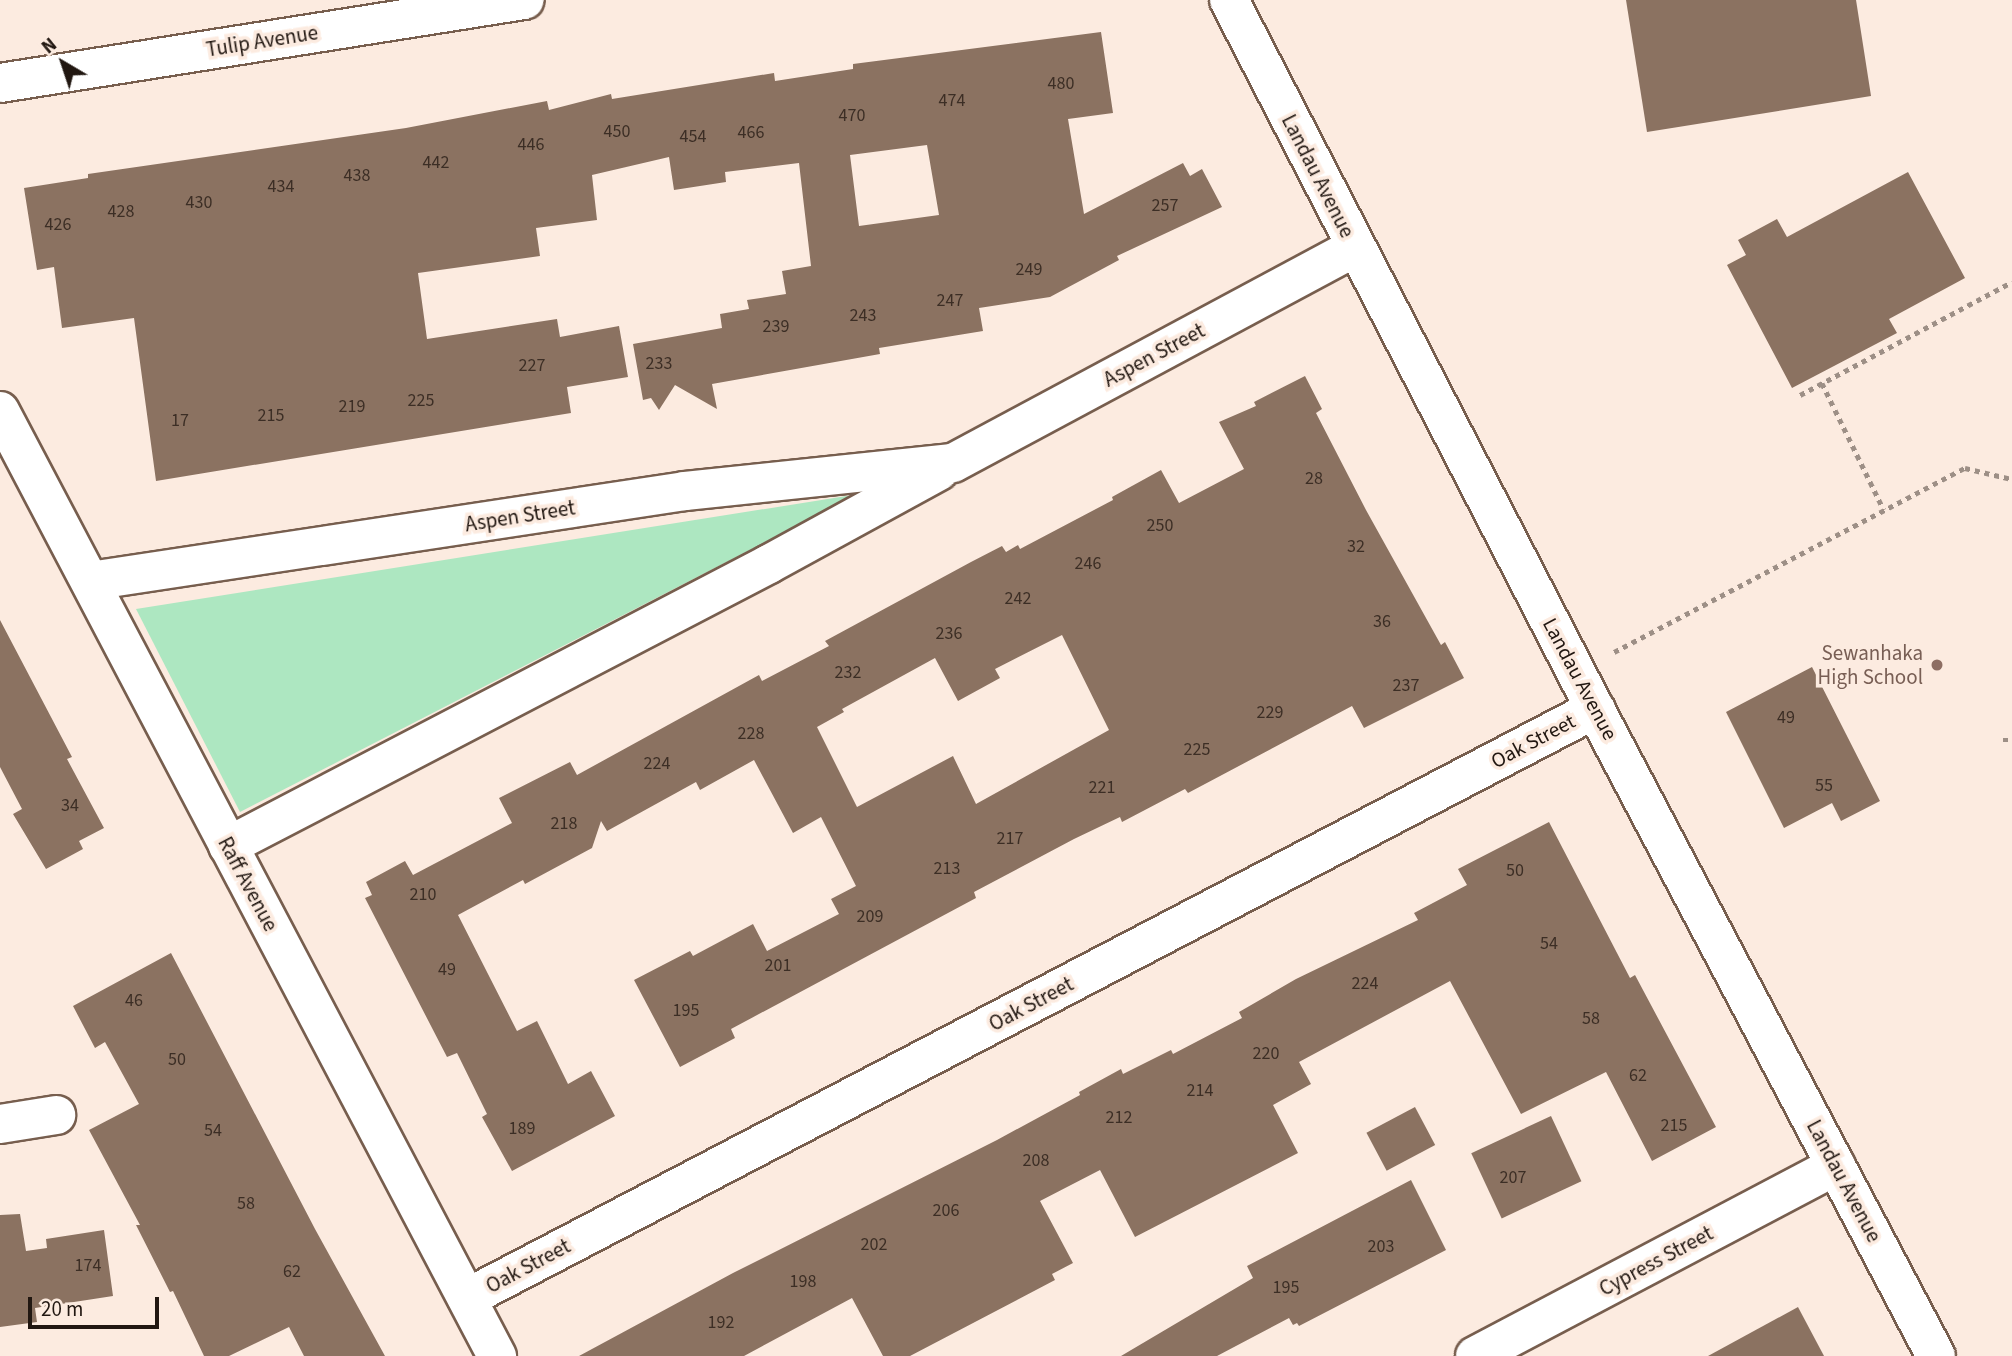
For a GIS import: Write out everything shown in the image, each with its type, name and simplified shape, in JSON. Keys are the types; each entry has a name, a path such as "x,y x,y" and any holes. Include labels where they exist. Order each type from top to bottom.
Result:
{"street":[{"name":"Tulip Avenue","path":"0,83 524,0"},
{"name":"Landau Avenue","path":"1228,0 1595,709 1936,1356"},
{"name":"Aspen Street","path":"228,846 769,564 1355,247"},
{"name":"Raff Avenue","path":"0,411 497,1356"},
{"name":"Aspen Street","path":"90,581 685,491 953,463"},
{"name":"Oak Street","path":"467,1298 1595,709"},
{"path":"0,1124 57,1115"},
{"name":"Cypress Street","path":"1475,1356 1836,1166"}],"path":[{"path":"1800,396 2012,282"},
{"path":"1822,383 1884,510"},
{"path":"1576,672 1965,468 2012,479"},
{"path":"2003,740 2012,740"}],"green space":[{"path":"859,494 240,812 136,609"}],"building":[{"path":"1626,0 1856,0 1871,96 1647,132"},
{"path":"1101,32 1113,113 1068,119 1084,214 1183,163 1190,176 1202,169 1222,207 1117,256 1119,260 1050,297 979,308 983,331 879,348 880,354 712,384 717,409 675,385 659,410 651,398 643,400 633,344 722,328 720,314 749,309 747,300 786,294 782,271 811,266 799,163 725,172 726,182 674,190 669,157 592,175 597,220 536,228 540,256 418,273 427,339 557,319 560,337 619,326 628,377 567,387 571,413 156,481 134,318 62,328 54,267 37,270 24,188 88,178 88,174 406,128 547,101 549,110 611,94 612,99 774,73 775,81 853,69 853,64","holes":["927,145 939,215 859,226 850,155"]},
{"path":"1908,172 1965,278 1889,319 1897,333 1792,388 1727,265 1746,255 1738,240 1777,219 1787,237"},
{"path":"1305,376 1322,409 1316,413 1366,510 1441,645 1445,642 1464,678 1364,728 1352,706 1188,793 1185,789 1122,822 1120,817 1074,839 974,892 976,898 731,1029 735,1038 680,1067 634,980 690,951 693,956 753,924 767,951 839,914 831,899 856,886 821,817 793,833 754,760 700,790 696,782 607,831 601,821 592,848 525,884 523,880 458,915 517,1031 537,1021 568,1084 591,1071 615,1116 512,1171 482,1117 487,1114 457,1053 447,1057 365,898 372,895 366,882 405,861 413,875 512,823 499,798 570,762 577,775 759,675 762,681 829,646 825,641 971,562 1002,546 1006,552 1018,545 1020,549 1113,500 1112,497 1161,470 1179,503 1244,469 1219,422 1256,406 1254,402","holes":["1062,635 1109,730 976,804 953,756 857,807 817,727 844,712 842,709 935,658 958,701 1000,678 995,669"]},
{"path":"0,620 72,757 67,759 104,828 79,841 83,849 46,869 13,814 22,809 0,767"},
{"path":"1812,667 1880,801 1841,821 1832,803 1784,828 1726,712"},
{"path":"1549,822 1630,978 1635,975 1716,1127 1652,1161 1606,1072 1521,1114 1450,981 1299,1062 1311,1084 1273,1105 1298,1153 1135,1237 1100,1170 1040,1201 1073,1263 1052,1274 1055,1280 910,1356 883,1356 852,1298 744,1356 579,1356 733,1273 997,1140 1080,1095 1079,1092 1121,1069 1123,1074 1171,1050 1173,1054 1242,1018 1239,1012 1296,979 1418,920 1414,913 1467,885 1458,869"},
{"path":"171,953 315,1229 385,1356 304,1356 289,1327 229,1356 204,1356 173,1291 170,1292 136,1225 140,1225 89,1130 139,1104 105,1042 95,1048 73,1006"},
{"path":"1415,1107 1435,1145 1387,1171 1366,1133"},
{"path":"1551,1116 1581,1181 1502,1218 1471,1153"},
{"path":"1411,1180 1446,1250 1299,1326 1297,1323 1293,1325 1289,1318 1217,1356 1121,1356 1253,1278 1247,1266"},
{"path":"20,1214 26,1251 47,1248 46,1239 104,1230 113,1296 35,1308 37,1322 0,1327 0,1215"},
{"path":"1798,1307 1824,1356 1708,1356"}],"place":[{"name":"Sewanhaka High School","path":"1937,665"}]}
